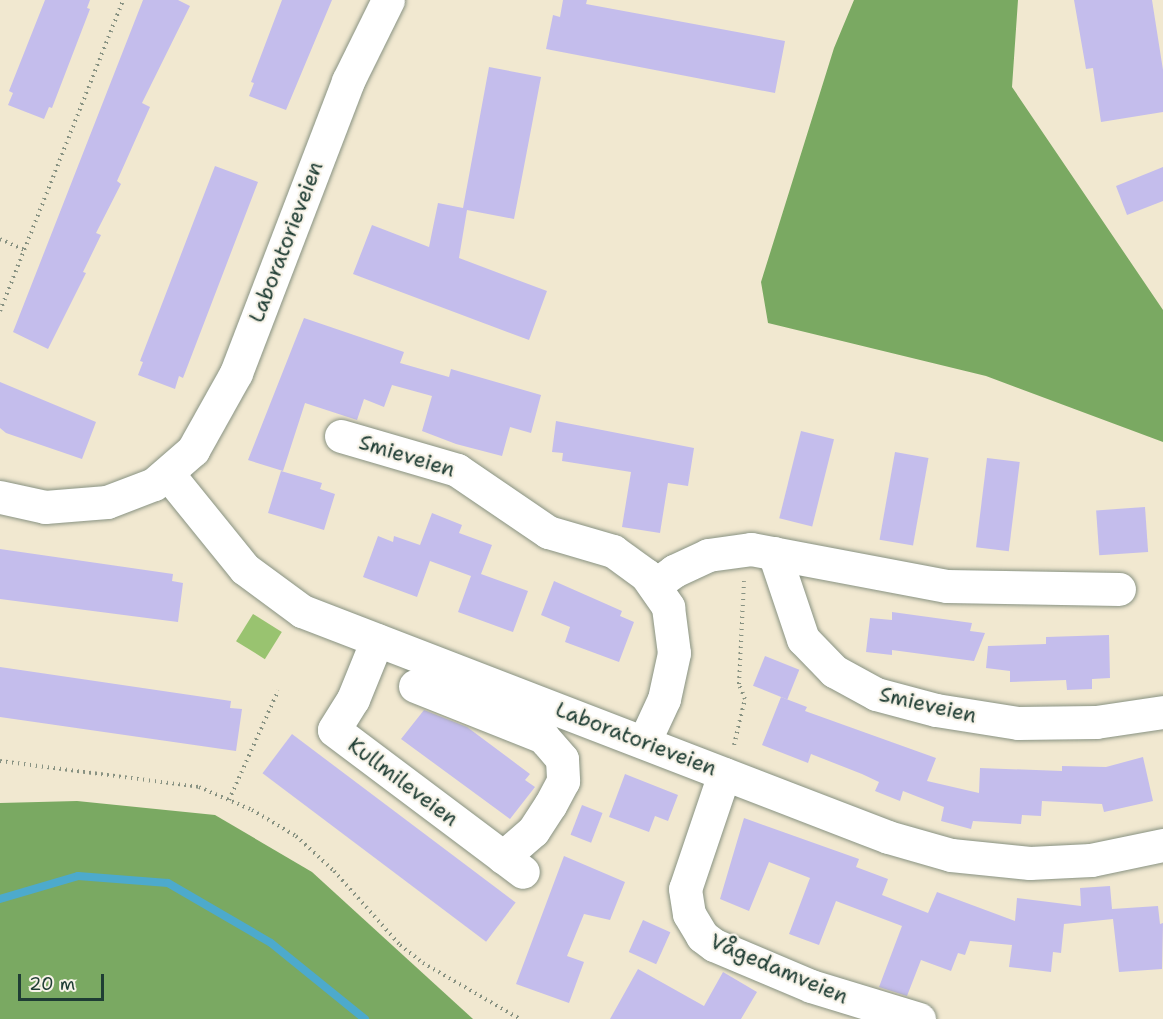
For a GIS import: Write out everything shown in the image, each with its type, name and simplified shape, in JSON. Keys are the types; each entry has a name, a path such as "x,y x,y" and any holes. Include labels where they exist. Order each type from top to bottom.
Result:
{"street":[{"name":"Laboratorieveien","path":"0,497 45,507 88,506 138,492 168,474 205,434 236,373 348,81 388,0"},
{"name":"Smieveien","path":"341,436 444,465 470,476 548,532 625,557 655,585 673,624 674,653 664,699 644,742"},
{"name":"Laboratorieveien","path":"168,474 239,562 263,585 302,611 888,837 951,855 1005,862 1091,860 1163,845"},
{"path":"655,585 689,563 737,549 774,553 947,586 1119,589"},
{"name":"Smieveien","path":"774,553 803,639 834,671 876,694 936,710 1018,723 1096,723 1163,712"},
{"name":"Kullmileveien","path":"376,640 353,699 334,730 513,865 563,781 562,759 543,737 416,686"},
{"name":"Vågedamveien","path":"724,774 685,889 689,914 702,936 714,945 811,986 920,1019"}],"path":[{"path":"0,311 123,0"},
{"path":"0,239 26,250"},
{"path":"724,774 741,727 745,699 739,684 744,584 738,570 737,549"},
{"path":"229,800 278,691"},
{"path":"0,761 199,787 229,800 296,836 334,871 400,945 423,963 520,1019"}],"green space":[{"path":"854,0 1018,0 1012,87 1163,310 1163,442 986,376 768,323 761,282 834,48"},
{"path":"253,614 282,632 265,659 236,641"},
{"path":"77,801 215,815 312,872 473,1019 0,1019 0,803"}],"building":[{"path":"45,0 90,0 87,8 90,9 52,108 49,107 44,119 8,105 13,93 9,91"},
{"path":"143,0 178,0 190,6 142,103 150,107 117,181 121,184 96,233 101,235 83,272 86,273 48,349 13,332"},
{"path":"282,0 332,0 286,110 249,96 254,83 251,82"},
{"path":"563,0 587,0 586,4 785,41 775,93 546,49 553,15 560,17"},
{"path":"1074,0 1152,0 1163,70 1163,112 1101,122 1093,68 1086,69"},
{"path":"489,67 541,77 514,219 467,210 459,258 547,291 529,340 353,274 372,225 429,247 438,203 463,208"},
{"path":"215,166 258,182 183,378 179,376 175,389 138,375 143,362 140,361"},
{"path":"1163,167 1163,201 1127,215 1116,186"},
{"path":"304,318 404,352 400,363 449,377 451,369 541,395 531,433 510,427 502,456 456,444 422,431 432,396 392,385 384,407 364,399 357,420 305,403 283,471 248,460"},
{"path":"0,382 96,422 82,459 6,433 0,428"},
{"path":"556,421 694,448 688,486 668,483 660,533 622,527 631,472 562,461 563,453 552,452"},
{"path":"801,431 834,439 812,527 779,518"},
{"path":"895,452 928,458 913,546 880,540"},
{"path":"987,458 1020,462 1009,551 976,547"},
{"path":"281,471 322,483 320,489 335,494 324,530 268,513"},
{"path":"1145,507 1148,552 1099,555 1096,510"},
{"path":"432,513 462,525 459,533 492,545 481,574 528,591 513,632 458,612 471,576 430,561 417,597 363,577 378,536 393,542 394,536 420,545"},
{"path":"0,549 173,574 172,581 183,583 178,622 0,599"},
{"path":"554,581 622,611 620,616 634,622 619,662 565,642 570,627 541,615"},
{"path":"892,612 972,623 970,631 985,633 974,661 892,650 892,655 866,652 870,618 892,620"},
{"path":"1109,635 1110,678 1092,679 1092,689 1067,690 1066,680 1010,682 1010,671 986,668 988,646 1046,644 1046,637"},
{"path":"765,656 799,670 787,700 753,686"},
{"path":"0,667 231,701 230,708 242,709 236,751 0,717"},
{"path":"781,697 807,707 805,711 936,758 927,781 979,793 980,768 1062,771 1062,766 1106,767 1143,757 1153,801 1104,812 1102,804 1042,801 1041,816 1022,815 1021,824 973,821 971,829 941,821 944,807 903,791 900,801 875,791 879,782 862,774 811,754 808,763 762,745"},
{"path":"424,710 467,727 530,774 525,780 535,787 510,819 401,739"},
{"path":"292,734 516,903 486,942 263,773"},
{"path":"625,774 678,795 668,821 655,816 649,832 609,817"},
{"path":"582,805 603,813 591,843 571,835"},
{"path":"744,818 859,859 856,867 888,879 882,895 928,913 937,892 1015,921 1017,898 1081,906 1080,888 1110,886 1112,909 1158,906 1160,924 1163,923 1162,969 1119,972 1113,919 1064,924 1061,953 1053,952 1051,972 1009,967 1012,945 970,941 965,955 958,953 951,971 921,960 907,996 879,987 902,926 836,901 819,945 789,934 810,878 769,862 749,911 720,899"},
{"path":"564,856 625,882 610,920 584,914 567,956 584,962 569,1003 516,984"},
{"path":"643,920 670,932 656,964 629,952"},
{"path":"638,969 704,1006 723,972 757,992 741,1019 610,1019"}],"waterway":[{"path":"0,899 78,876 168,883 271,943 365,1019"}]}
